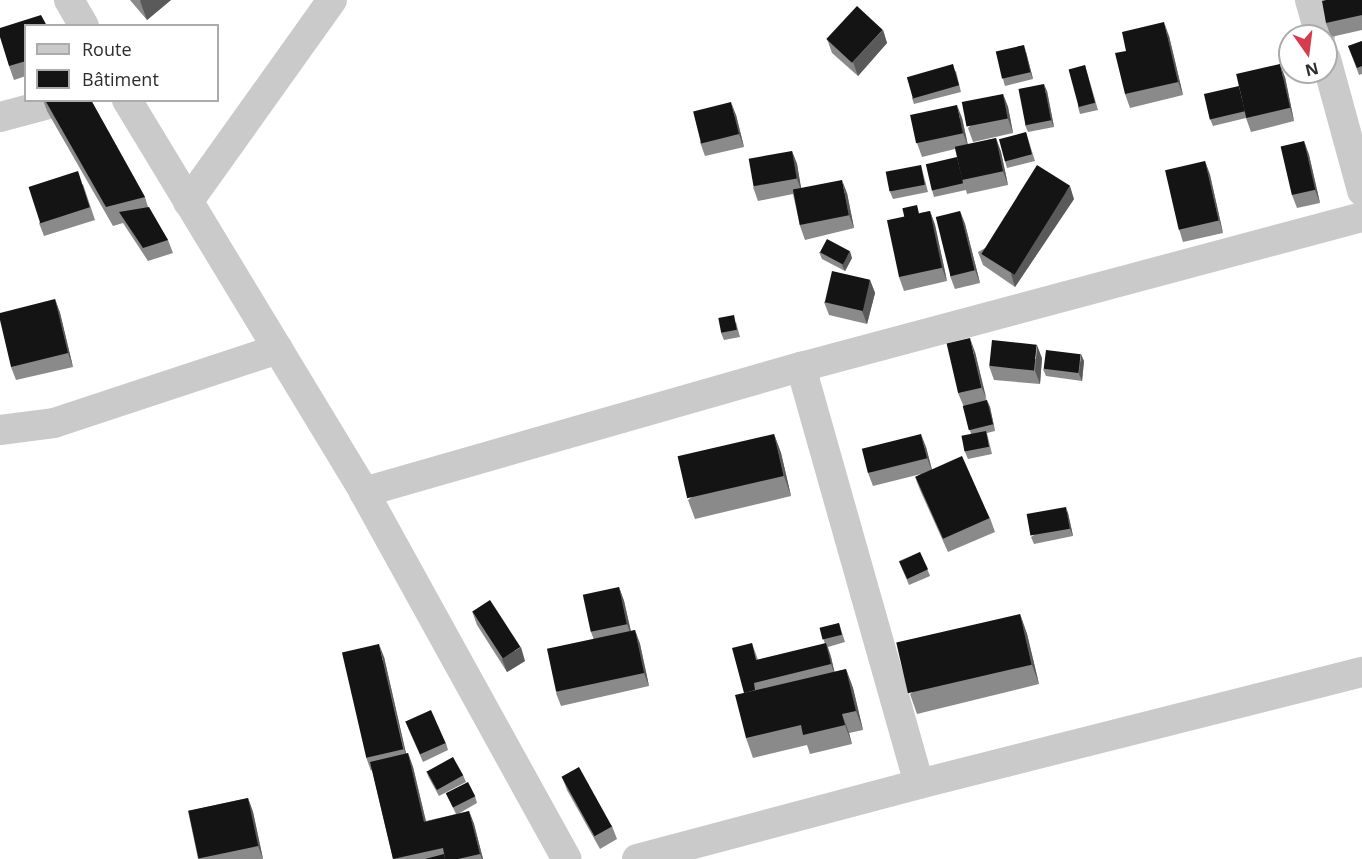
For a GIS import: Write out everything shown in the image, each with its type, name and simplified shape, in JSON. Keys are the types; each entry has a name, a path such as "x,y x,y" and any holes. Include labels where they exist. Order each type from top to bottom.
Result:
{"street":[{"path":"69,0 83,24"},
{"path":"188,202 332,0"},
{"path":"1310,0 1317,24"},
{"path":"1333,84 1362,191"},
{"path":"0,117 56,102"},
{"path":"128,102 364,492 567,859"},
{"path":"364,492 801,368 1362,217"},
{"path":"0,430 54,423 278,350"},
{"path":"801,368 919,784"},
{"path":"637,859 919,784 1362,672"}],"building":[{"path":"1362,0 1362,15 1326,23 1322,1"},
{"path":"857,6 883,30 852,63 826,39"},
{"path":"41,15 46,24 24,24 24,62 9,66 0,37 0,28"},
{"path":"1164,22 1178,82 1125,94 1115,53 1126,51 1122,32"},
{"path":"1362,41 1362,66 1357,68 1348,46"},
{"path":"1024,45 1030,72 1002,79 996,52"},
{"path":"953,64 959,85 913,98 907,77"},
{"path":"1278,64 1278,84 1285,84 1290,108 1246,118 1236,74"},
{"path":"1085,65 1095,103 1079,107 1069,69"},
{"path":"1044,84 1051,120 1026,125 1018,89"},
{"path":"1239,86 1245,111 1210,119 1204,94"},
{"path":"1003,94 1008,119 967,127 962,102"},
{"path":"46,102 92,102 145,197 106,207"},
{"path":"731,102 739,134 701,143 693,111"},
{"path":"957,105 963,133 916,143 910,115"},
{"path":"1026,132 1032,154 1005,161 999,139"},
{"path":"996,138 1003,171 962,180 955,147"},
{"path":"1304,141 1315,190 1292,195 1281,146"},
{"path":"792,151 797,179 754,186 749,159"},
{"path":"957,157 963,183 932,191 926,164"},
{"path":"1205,161 1219,220 1179,230 1165,170"},
{"path":"921,165 925,185 889,192 886,172"},
{"path":"1037,165 1070,186 1014,275 981,254"},
{"path":"78,171 90,207 40,223 29,187"},
{"path":"842,180 849,215 800,225 793,190"},
{"path":"917,205 919,214 904,217 902,208"},
{"path":"149,207 168,240 143,248 119,212"},
{"path":"930,211 942,268 899,277 887,220"},
{"path":"960,211 975,270 950,276 936,217"},
{"path":"827,239 850,251 843,264 820,252"},
{"path":"832,271 870,280 863,311 825,302"},
{"path":"55,299 68,353 11,367 0,313"},
{"path":"734,315 737,330 721,333 718,318"},
{"path":"970,338 981,388 958,393 947,343"},
{"path":"992,340 1037,345 1034,371 989,366"},
{"path":"1046,350 1081,354 1078,373 1044,369"},
{"path":"987,400 993,424 969,430 963,406"},
{"path":"986,431 989,447 965,451 961,436"},
{"path":"774,434 784,476 687,498 678,456"},
{"path":"921,434 927,458 868,473 862,449"},
{"path":"962,456 990,518 943,539 915,477"},
{"path":"1066,507 1070,529 1030,536 1027,514"},
{"path":"920,552 928,569 907,579 899,562"},
{"path":"619,587 627,624 591,632 583,595"},
{"path":"490,600 520,647 503,658 472,611"},
{"path":"1020,614 1032,665 908,693 896,643"},
{"path":"839,623 842,635 822,639 820,628"},
{"path":"635,630 644,673 556,692 547,649"},
{"path":"752,643 756,660 826,643 831,664 754,683 755,690 744,693 732,648"},
{"path":"379,644 403,749 366,758 342,653"},
{"path":"846,669 856,711 842,714 845,725 803,735 801,725 746,738 735,695"},
{"path":"431,710 446,743 420,754 405,721"},
{"path":"408,753 424,822 469,811 480,854 458,859 445,859 443,848 393,859 370,762"},
{"path":"453,757 463,775 437,790 427,772"},
{"path":"579,767 612,826 594,836 562,777"},
{"path":"468,782 475,796 453,808 446,793"},
{"path":"248,798 258,846 199,859 188,811"},
{"path":"444,854 445,859 425,859"}]}
